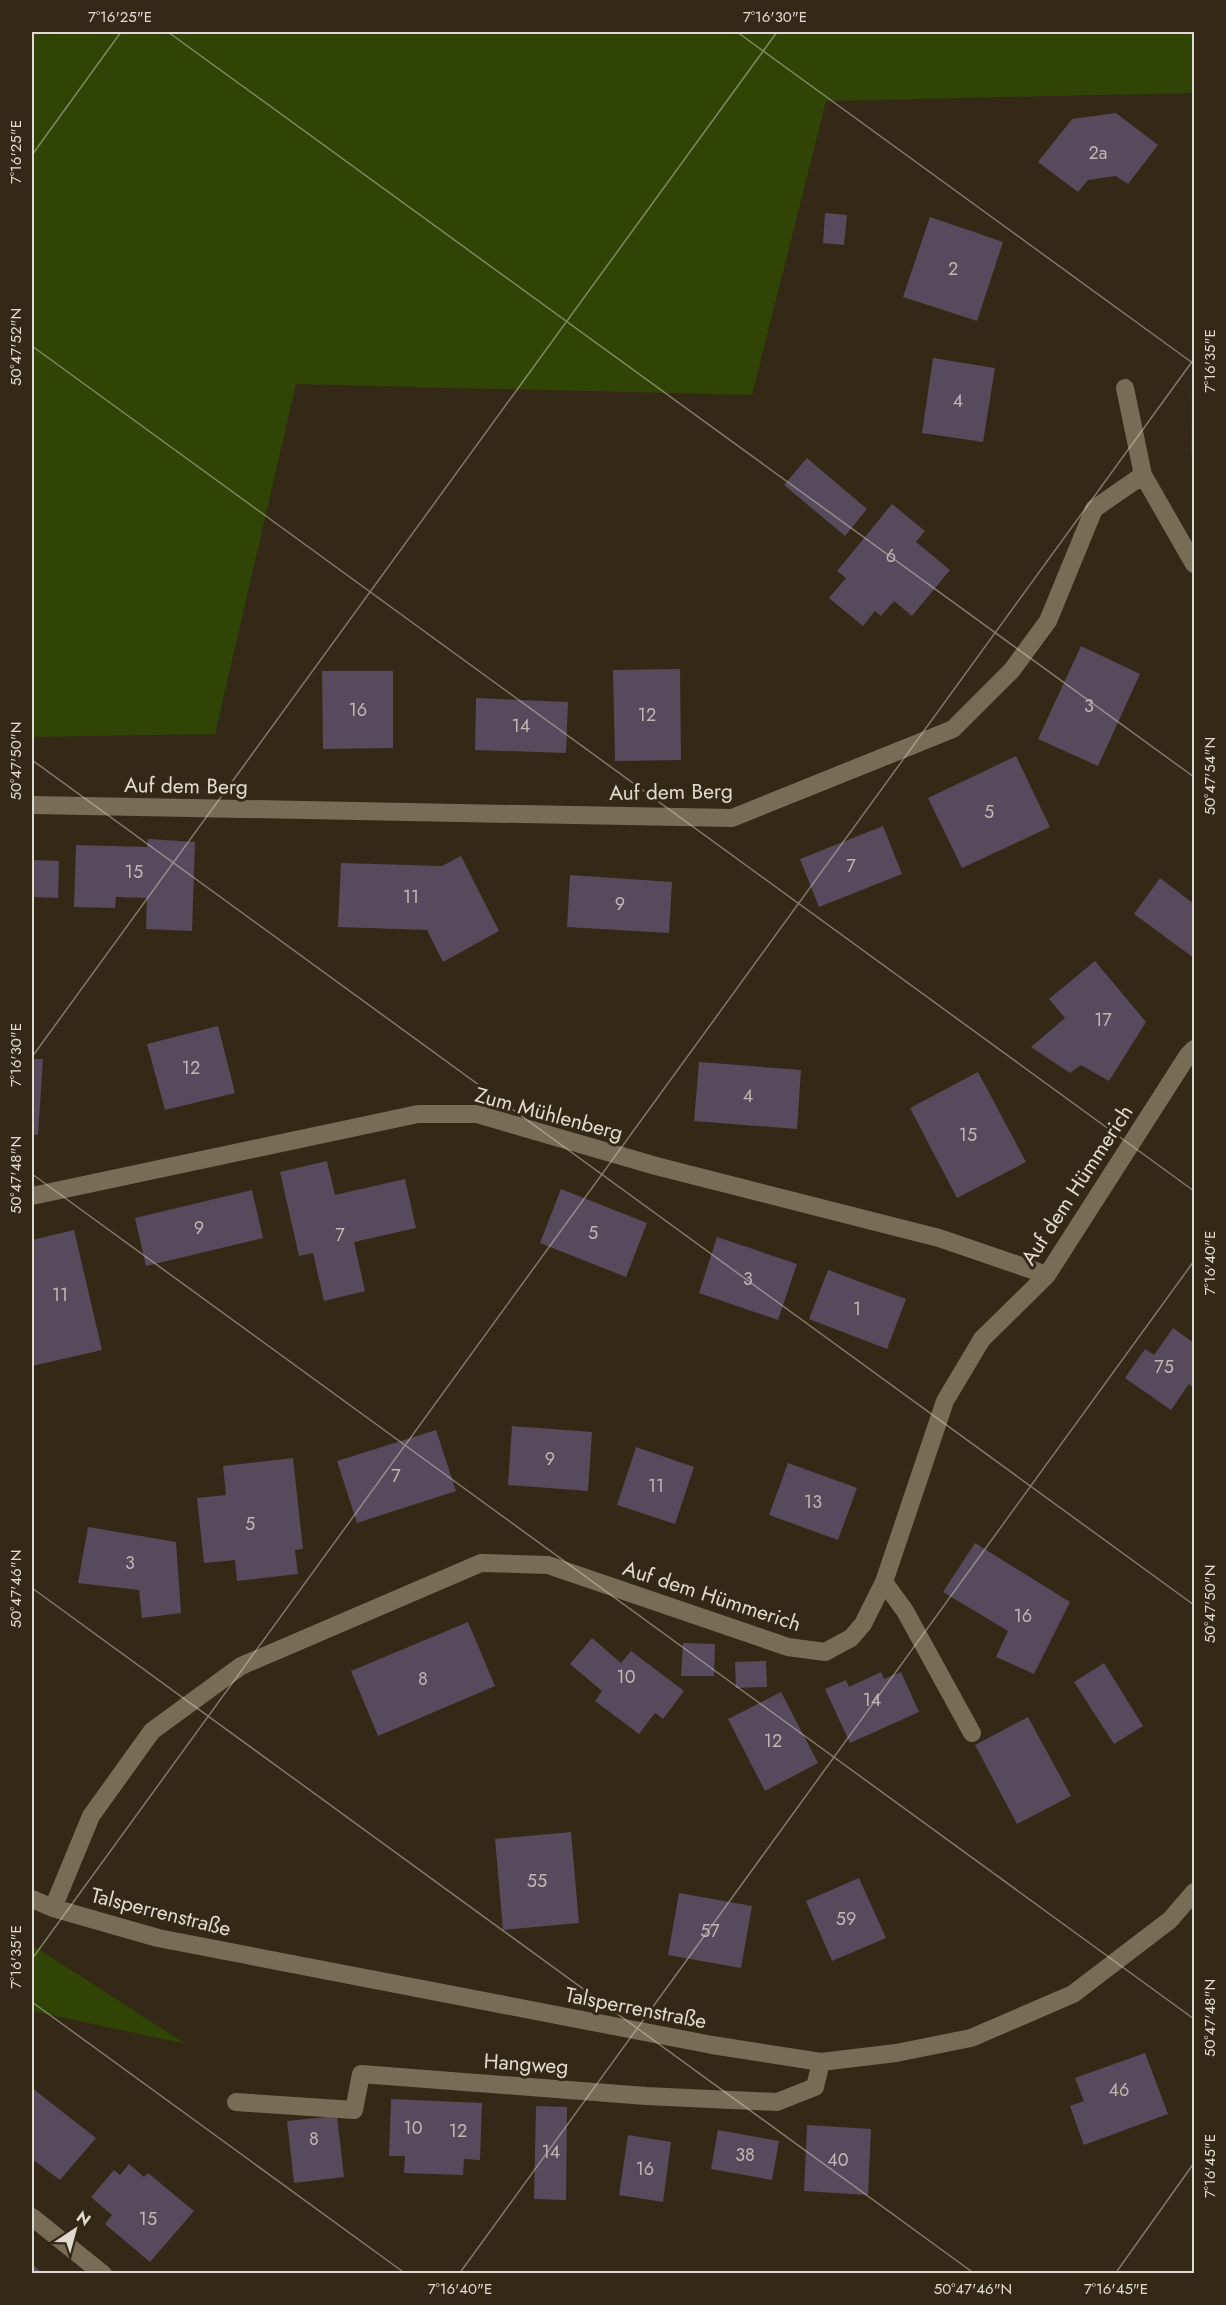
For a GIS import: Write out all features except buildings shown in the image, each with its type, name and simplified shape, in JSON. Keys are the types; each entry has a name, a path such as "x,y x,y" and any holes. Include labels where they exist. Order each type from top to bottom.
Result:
{"street":[{"path":"1125,388 1143,475 1194,564"},
{"name":"Auf dem Berg","path":"32,805 732,818 953,729 1012,670 1048,621 1094,508 1143,475"},
{"name":"Auf dem Hümmerich","path":"52,1908 91,1816 152,1731 241,1666 481,1563 548,1565 788,1647 825,1652 850,1638 863,1624 884,1582 945,1401 982,1339 1047,1275 1188,1054 1194,1050"},
{"name":"Zum Mühlenberg","path":"32,1197 418,1114 477,1114 656,1166 939,1238 1047,1275"},
{"path":"884,1582 909,1617 972,1733"},
{"name":"Talsperrenstraße","path":"32,1899 52,1908 158,1938 712,2045 821,2062 896,2053 971,2038 1073,1994 1170,1920 1194,1892"},
{"name":"Hangweg","path":"236,2102 354,2110 361,2074 646,2096 777,2103 815,2087 821,2062"},
{"path":"32,2217 103,2274"}],"green space":[{"path":"32,32 1194,32 1194,93 826,101 752,395 296,384 215,734 32,737"},
{"path":"1194,227 1194,460 1191,453"},
{"path":"32,1945 186,2044 32,2011"}]}
